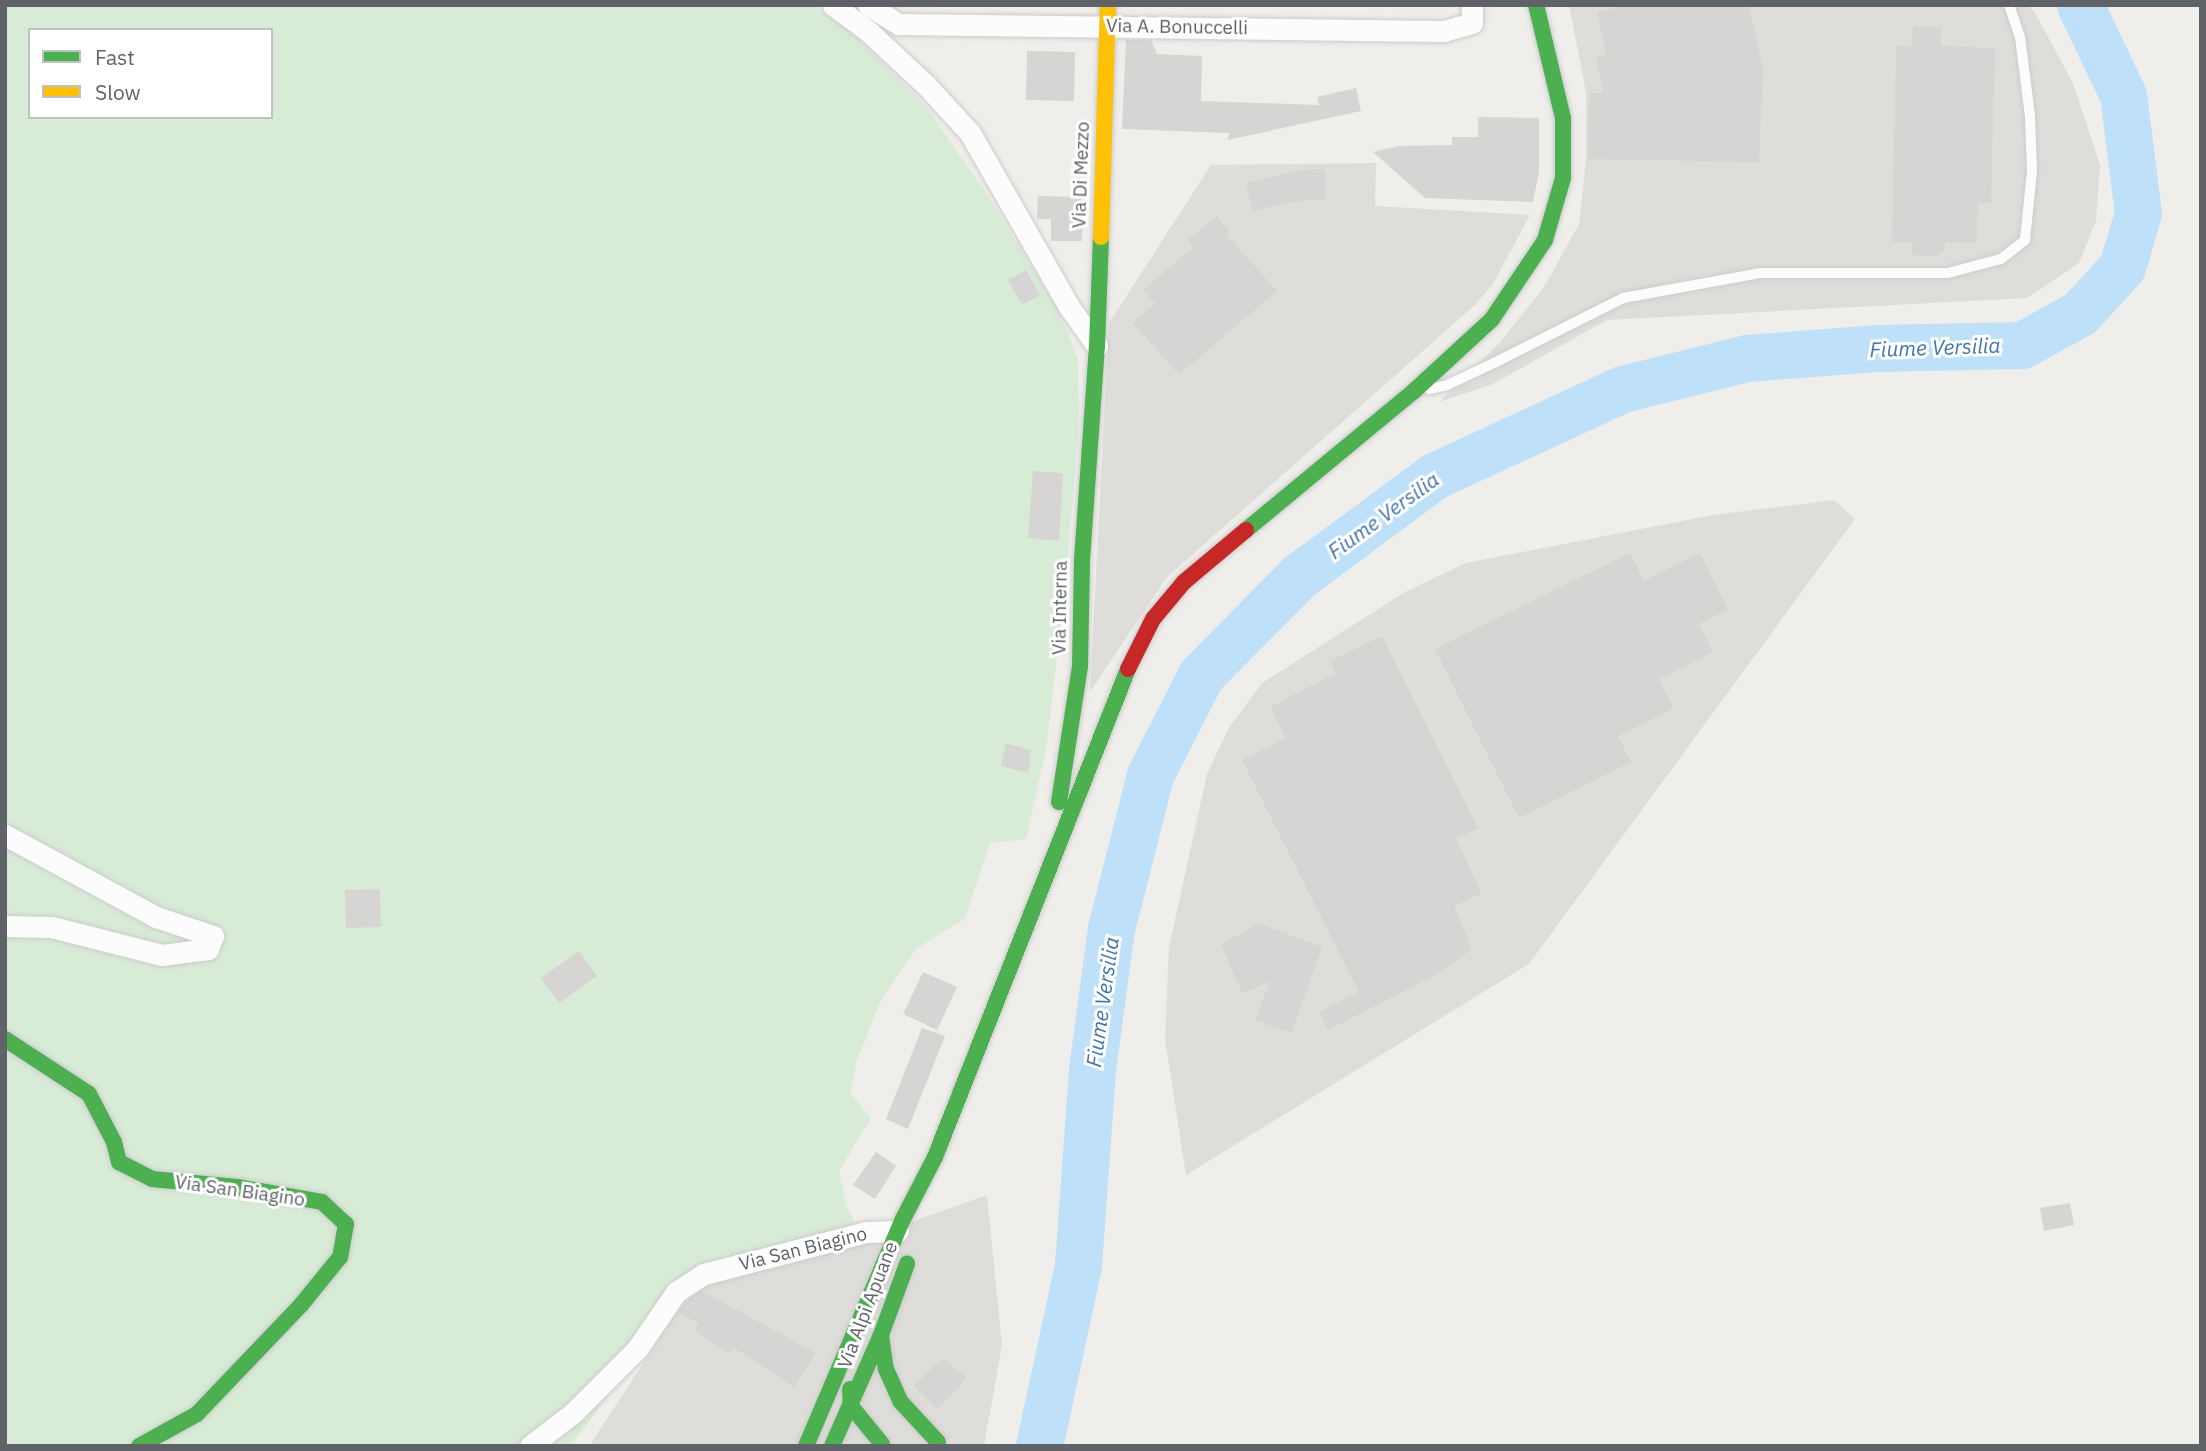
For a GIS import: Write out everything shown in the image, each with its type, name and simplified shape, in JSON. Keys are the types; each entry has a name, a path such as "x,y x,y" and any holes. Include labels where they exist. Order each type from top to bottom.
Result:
{"main road":[{"path":"1048,869 1116,692 1153,619 1184,582 1413,392 1492,319 1545,240 1563,178 1563,118 1536,5"},
{"name":"Via Di Mezzo","path":"1097,346 1108,16"},
{"name":"Via Interna","path":"1048,869 1080,666 1082,560 1097,346"},
{"name":"Via Alpi Apuane","path":"875,1288 908,1228 926,1174 1048,869"},
{"name":"Via San Biagino","path":"5,1039 89,1094 114,1142 119,1162 152,1180 237,1187 322,1202 346,1224 340,1257 301,1305 197,1414 139,1446"},
{"name":"Via Alpi Apuane","path":"832,1446 881,1335 911,1251"},
{"path":"806,1446 826,1406 875,1288"},
{"path":"875,1288 877,1306 849,1379 851,1406 878,1445 906,1441 943,1444"},
{"path":"881,1335 886,1369 900,1401 943,1444"},
{"path":"819,1446 831,1419 851,1406 900,1401"}],"street":[{"path":"833,5 878,40 926,85 970,133 1070,308 1097,346"},
{"name":"Via A. Bonuccelli","path":"868,5 899,24 1108,16 1444,31 1472,23 1472,5"},
{"path":"5,835 156,917 214,936 208,949 162,955 51,927 5,926"},
{"name":"Via San Biagino","path":"530,1446 573,1413 637,1349 676,1292 704,1274 866,1232 908,1228"}],"lane":[{"path":"1413,392 1445,386 1623,298 1760,273 1948,273 2001,259 2025,240 2032,171 2030,116 2020,37 2008,5"}],"shaded area":[{"path":"1569,5 2027,5 2034,11 2073,83 2100,165 2096,221 2079,263 2027,298 1607,320 1493,384 1439,402 1501,341 1544,287 1579,224 1586,159 1586,92"},
{"path":"1376,163 1375,206 1530,215 1493,284 1475,305 1167,577 1090,692 1109,323 1211,165"},
{"path":"1834,500 1855,519 1529,964 1186,1175 1165,1039 1169,947 1207,774 1228,729 1262,683 1405,592 1466,563 1713,515"},
{"path":"987,1195 1002,1345 984,1446 589,1446 694,1286 863,1239"}],"green space":[{"path":"5,5 812,5 850,31 926,106 993,204 1059,311 1078,359 1079,427 1064,598 1046,750 1026,839 990,843 965,918 916,949 881,1000 857,1060 850,1093 871,1118 839,1171 846,1205 863,1239 694,1286 570,1446 5,1446"}],"building":[{"path":"1630,5 1749,5 1763,69 1759,162 1588,159 1589,93 1603,93 1596,57 1606,55 1597,12"},
{"path":"1913,26 1941,27 1941,46 1995,48 1991,203 1978,203 1977,243 1945,242 1944,253 1938,253 1938,256 1912,255 1912,242 1892,242 1896,46 1912,47"},
{"path":"1126,40 1151,40 1157,54 1202,56 1201,101 1319,105 1317,97 1356,88 1361,111 1228,140 1229,133 1122,129"},
{"path":"1027,51 1075,52 1074,101 1026,100"},
{"path":"1478,117 1539,118 1539,172 1533,202 1425,198 1373,152 1398,146 1452,145 1452,137 1478,137"},
{"path":"1325,169 1326,199 1289,202 1253,211 1245,183 1300,170"},
{"path":"1038,196 1083,197 1082,241 1051,241 1051,219 1037,219"},
{"path":"1217,216 1230,232 1227,235 1277,291 1179,375 1133,323 1155,303 1143,290 1193,247 1188,240"},
{"path":"1026,270 1040,295 1022,305 1008,280"},
{"path":"1033,471 1063,473 1059,541 1028,538"},
{"path":"1630,553 1644,581 1700,553 1728,609 1699,624 1713,652 1659,679 1674,708 1618,736 1631,762 1519,818 1435,649"},
{"path":"1382,636 1478,828 1456,839 1482,893 1454,906 1472,949 1441,972 1328,1030 1319,1012 1359,992 1242,760 1286,738 1270,707 1336,673 1330,661"},
{"path":"1006,743 1030,750 1029,773 1001,766"},
{"path":"380,889 381,927 346,928 345,890"},
{"path":"1258,923 1322,947 1292,1033 1255,1020 1270,981 1243,994 1221,945"},
{"path":"579,951 597,976 559,1003 541,978"},
{"path":"923,972 957,987 937,1030 903,1014"},
{"path":"922,1028 945,1036 908,1129 886,1119"},
{"path":"876,1152 896,1166 875,1199 853,1185"},
{"path":"2070,1203 2074,1225 2044,1231 2040,1208"},
{"path":"702,1291 816,1353 794,1387 734,1348 730,1354 694,1330 699,1324 679,1312 687,1301"},
{"path":"943,1358 967,1378 937,1410 913,1386"}],"waterway":[{"name":"Fiume Versilia","path":"1039,1446 1078,1265 1092,1069 1111,929 1150,775 1201,675 1299,576 1434,476 1622,389 1747,358 1876,348 2022,345 2080,313 2122,267 2138,213 2123,95 2080,5"}],"traffic: fast":[{"path":"1246,530 1413,392 1492,319 1545,240 1563,178 1563,118 1536,5"},
{"path":"1059,802 1080,666 1082,560 1097,346 1101,237"},
{"path":"806,1446 903,1219 935,1157 1128,669"},
{"path":"5,1039 89,1094 114,1142 119,1162 152,1179 237,1187 322,1202 346,1224 340,1257 301,1305 197,1414 139,1446"},
{"path":"832,1446 881,1335 907,1264"},
{"path":"881,1335 886,1369 900,1401 938,1442"},
{"path":"850,1389 851,1406 882,1444"}],"traffic: slow":[{"path":"1101,237 1108,5"}],"traffic: jam":[{"path":"1128,669 1153,619 1184,582 1246,530"}]}
